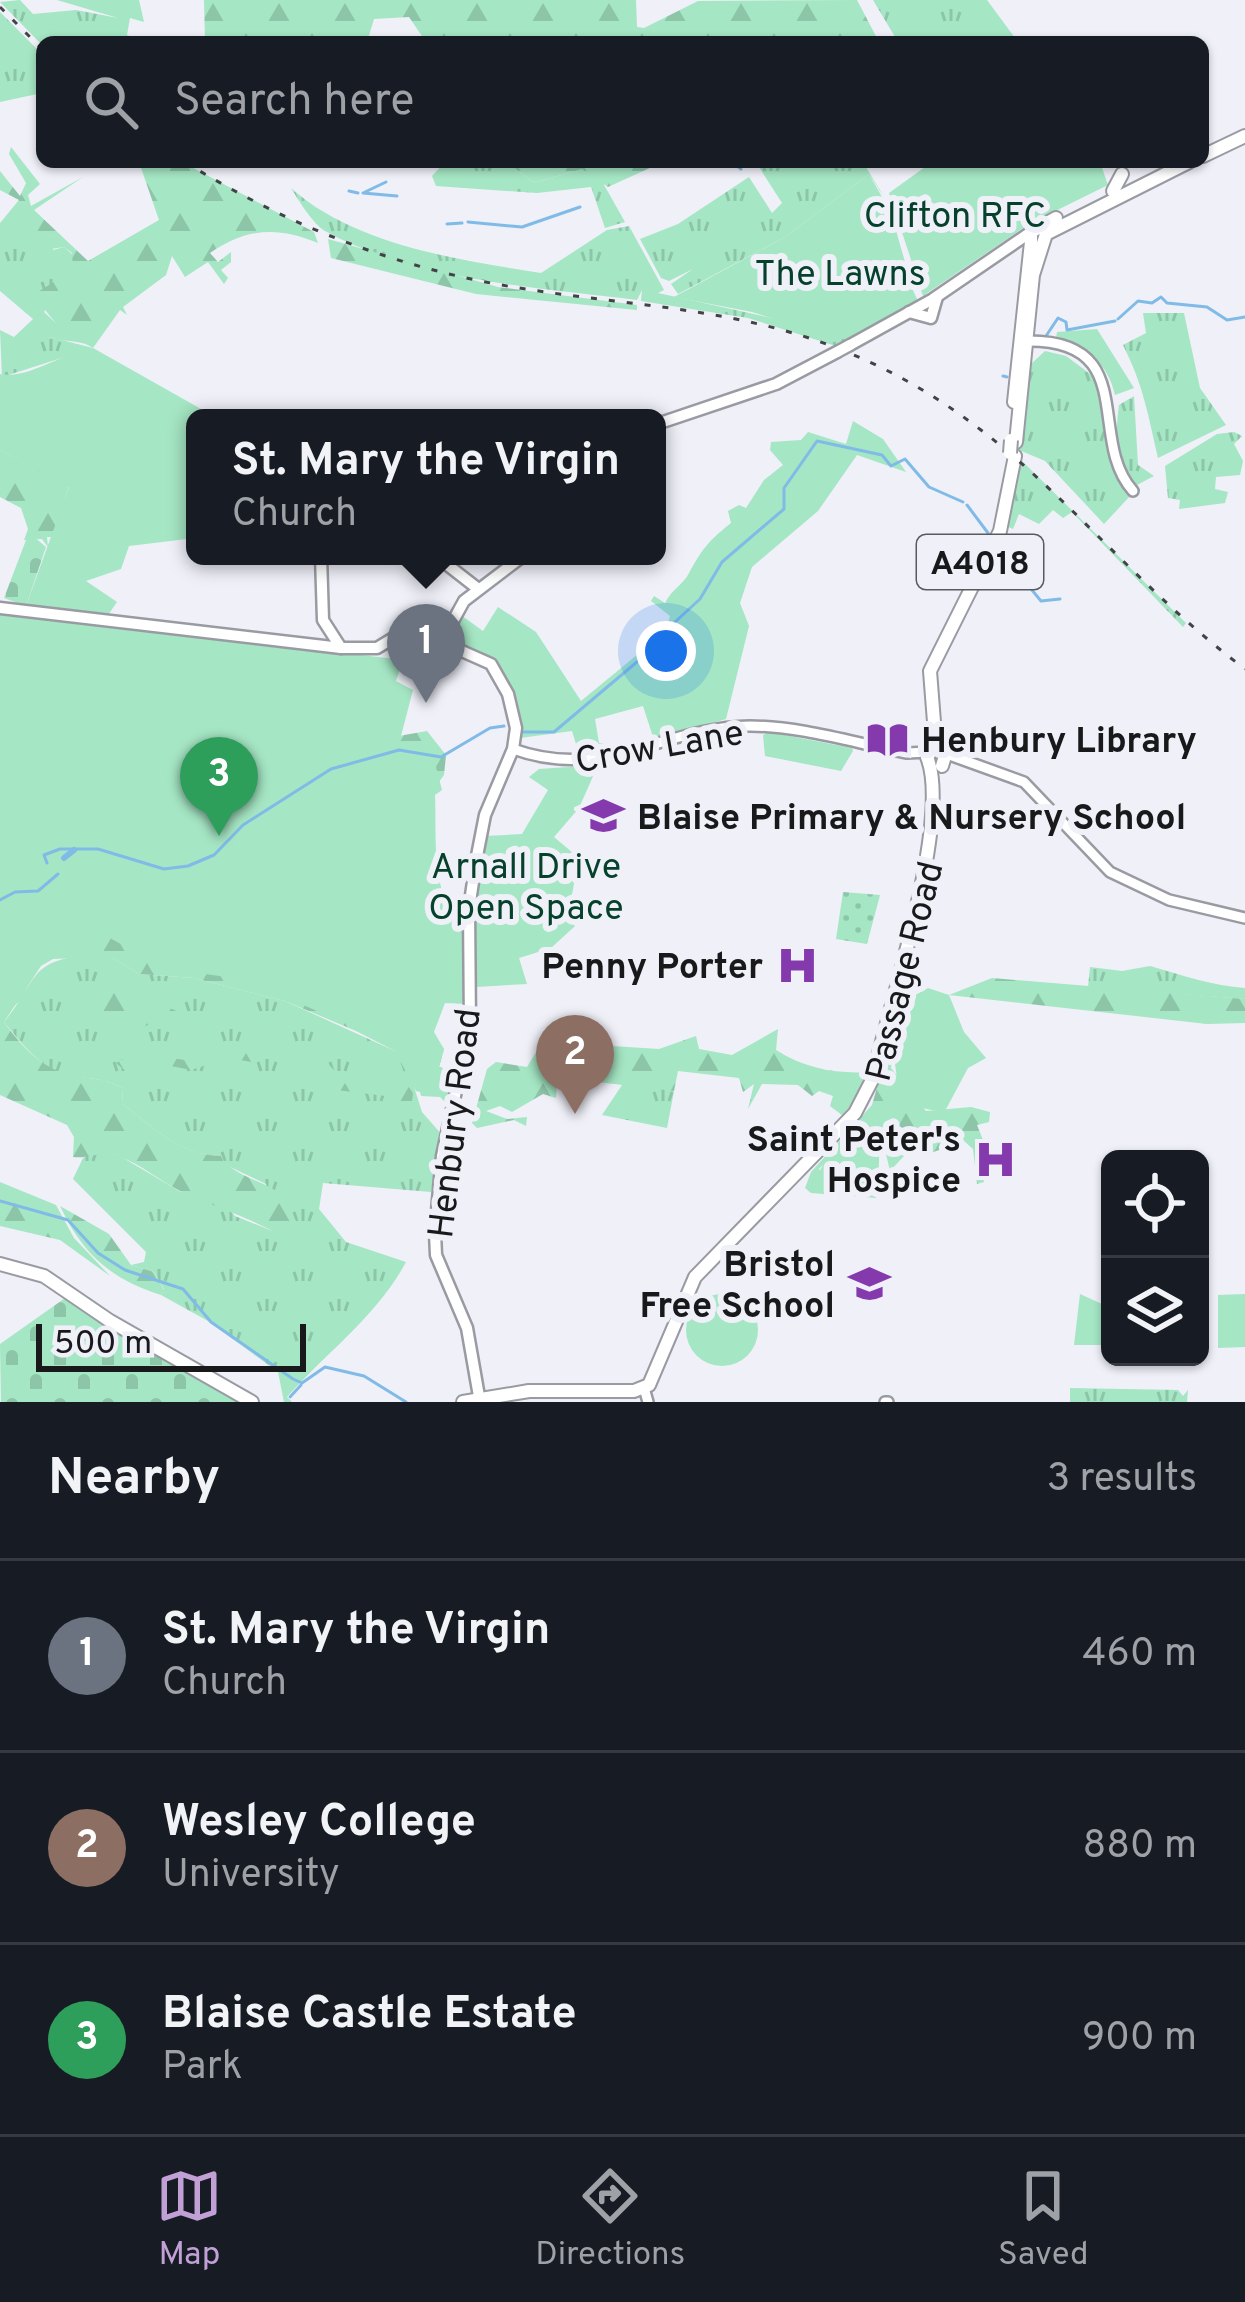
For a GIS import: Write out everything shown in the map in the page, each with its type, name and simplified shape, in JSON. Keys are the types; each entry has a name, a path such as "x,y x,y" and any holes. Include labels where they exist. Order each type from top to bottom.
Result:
{"main road":[{"path":"1209,149 1245,133"},
{"path":"666,421 776,384 924,306 1112,191 1163,168"},
{"path":"1033,238 1176,168"},
{"path":"1112,191 1122,174"},
{"name":"A4018","path":"1013,448 1015,379 1029,345 1033,238"},
{"name":"A4018","path":"1013,448 1029,345 1033,238"},
{"name":"Passage Road","path":"646,1395 695,1277 859,1118 875,1093 934,850 931,659 996,527 1013,448"},
{"path":"296,644 317,637 323,620 321,565"},
{"path":"448,565 466,579 483,584"},
{"path":"443,636 464,603 511,565"},
{"path":"0,608 341,648 375,649 407,628 443,636 495,669 510,699 518,748"},
{"path":"323,620 341,648"},
{"name":"Henbury Road","path":"472,1401 467,1328 436,1255 435,1233 442,1156 470,1025 470,909 476,861 485,815 518,748"},
{"path":"0,1264 44,1276 110,1321 252,1402"},
{"name":"A4018","path":"472,1401 646,1395"}],"street":[{"path":"1029,345 1066,350 1103,380 1111,403 1112,452 1133,491"},
{"name":"Crow Lane","path":"518,748 549,762 584,763 748,726 967,763 1024,782 1109,870 1195,906 1245,918"}],"green space":[{"path":"20,0 33,14 76,10 118,18 57,0 139,0 144,22 130,18 129,36 36,39 0,2"},
{"path":"204,0 636,0 637,27 644,28 698,1 857,0 876,36 422,36 409,17 374,19 369,36 205,36"},
{"path":"873,0 987,0 1014,36 894,36"},
{"path":"0,12 36,48 36,94 0,102"},
{"path":"11,147 40,184 28,195 31,206 83,177 34,210 88,261 159,220 141,168 193,168 314,232 318,243 276,232 237,238 210,253 218,262 231,252 231,262 221,270 228,278 224,284 208,262 185,277 172,256 166,275 123,307 127,315 120,310 93,348 56,339 50,337 58,326 33,295 73,270 72,253 64,247 51,249 52,237 36,231 22,202 0,223 19,200 0,190 0,171 20,196 26,183 9,154"},
{"path":"439,168 515,168 534,183 582,169 599,176 625,222 605,228 591,187 537,193 436,186 432,176"},
{"path":"515,168 650,168 608,187 582,169 534,183"},
{"path":"760,168 867,168 884,197 869,174 785,237 678,294 671,284 693,269 669,281 661,278 640,239 678,224 749,177 772,213 782,203"},
{"name":"Clifton RFC","path":"924,168 1102,168 1108,185 1029,224 923,296 889,193"},
{"name":"The Lawns","path":"869,174 891,213 915,297 886,319 840,340 752,312 674,297 785,237"},
{"path":"291,188 345,224 376,237 541,273 607,230 629,226 664,290 658,293 785,321 915,297 912,288 918,301 839,347 748,318 641,301 642,290 637,300 559,291 398,261 325,231"},
{"path":"21,201 31,210 35,229 52,237 53,250 64,247 73,255 74,270 44,312 59,326 50,337 93,348 2,377 0,330 14,337 33,319 0,291 0,223"},
{"path":"328,239 498,287 637,305 637,310 476,294 331,258"},
{"path":"1143,313 1184,313 1200,388 1226,425 1158,458 1141,388 1123,345 1146,333"},
{"path":"1097,329 1134,388 1115,395 1094,358 1056,338 1057,332"},
{"path":"93,348 201,409 186,409 186,539 129,546 121,569 86,581 117,602 108,615 26,606 69,487 0,450 0,374 22,373"},
{"path":"1045,351 1066,356 1097,379 1111,466 1131,495 1104,524 1045,461 1019,450 1031,364"},
{"path":"1134,396 1138,465 1154,476 1137,485 1124,467 1117,437 1119,405"},
{"path":"853,421 883,439 906,472 857,455 818,511 752,567 740,603 749,626 726,719 654,740 643,706 595,719 599,743 610,744 612,753 581,760 572,731 520,738 518,719 485,656 445,641 458,613 483,631 498,607 536,632 581,701 666,631 670,616 651,601 654,596 665,603 706,547 731,523 728,511 739,505 746,508 764,480 783,465 770,450 771,442 801,440 808,432 846,444"},
{"path":"1217,434 1242,436 1234,444 1243,461 1240,475 1216,477 1215,489 1228,492 1225,503 1179,509 1180,500 1168,498 1165,466"},
{"path":"0,450 69,486 53,537 47,537 48,547 42,539 24,540 28,529 21,508 0,497"},
{"path":"1018,457 1186,623 1183,627 1072,512 1063,518 1053,510 1039,524 1019,514 1013,529 1006,526"},
{"path":"33,536 46,547 26,606 4,598 26,540"},
{"path":"0,611 403,660 396,681 413,690 395,759 432,752 442,790 435,795 441,885 446,902 467,927 465,1004 445,1003 434,1032 444,1049 439,1067 456,1072 449,1106 440,1097 421,1096 416,1075 398,1048 366,1027 328,1016 247,980 164,968 99,932 41,960 21,1000 0,1018"},
{"path":"427,731 446,755 444,775 435,787 405,999 444,1049 439,1067 457,1072 441,1097 416,1091 395,1051 356,1031 285,1001 194,978 139,974 111,957 53,959 41,966 4,1022 47,1065 122,1088 123,1104 168,1139 193,1151 221,1156 234,1169 277,1192 298,1224 293,1235 285,1238 184,1193 118,1156 73,1157 74,1137 67,1125 0,1095 0,734 393,737"},
{"path":"769,732 853,751 841,771 765,756 763,735"},
{"name":"Arnall Drive Open Space","path":"598,765 579,808 554,837 579,858 568,915 575,926 551,948 519,958 527,984 476,987 474,925 485,836 522,834 548,790 529,777 539,769"},
{"path":"843,892 880,895 867,944 836,939"},
{"path":"88,955 111,957 139,974 194,978 285,1001 395,1051 408,1068 422,1112 443,1136 431,1192 323,1183 319,1209 346,1242 406,1262 366,1317 287,1397 292,1402 284,1402 278,1372 208,1321 161,1295 164,1289 154,1272 131,1265 144,1262 146,1252 73,1179 83,1158 95,1151 120,1156 179,1191 225,1205 235,1216 275,1232 266,1184 226,1165 220,1156 193,1151 168,1139 123,1104 122,1088 46,1065 4,1022 44,968"},
{"path":"1150,966 1245,988 1245,999 1088,987 1090,967 1122,971"},
{"path":"992,978 1245,999 1245,1023 1207,1024 949,995"},
{"path":"99,982 152,1000 200,1024 169,1020 131,1031 112,1030 101,1025 101,1009 91,998 92,985"},
{"path":"928,988 949,995 964,1032 986,1058 968,1068 945,1111 910,1101 896,1074 901,1003"},
{"path":"901,1003 891,1068 926,1111 971,1107 990,1112 989,1122 977,1125 983,1140 979,1146 984,1182 977,1184 973,1149 964,1141 928,1154 917,1142 890,1171 880,1129 841,1144 819,1169 833,1189 852,1185 877,1198 811,1193 805,1188 811,1172 872,1105"},
{"path":"585,1027 596,1045 659,1049 696,1036 699,1049 732,1055 778,1029 776,1050 799,1062 833,1071 871,1072 846,1118 830,1106 833,1096 819,1091 812,1096 798,1085 762,1084 748,1109 754,1084 743,1092 739,1078 678,1071 674,1091 563,1078 557,1084 556,1098 543,1094 512,1112 500,1106 486,1111 507,1119 527,1117 526,1126 514,1120 477,1128 472,1123 487,1069 496,1062 527,1067 547,1034 575,1041"},
{"path":"189,1045 256,1055 257,1063 234,1059 230,1075 223,1077 210,1064 191,1070 146,1061 139,1064 136,1080 116,1063 134,1053 185,1060"},
{"path":"328,1064 341,1077 405,1082 413,1093 411,1109 394,1097 328,1089 323,1078"},
{"path":"624,1082 674,1091 667,1128 602,1115"},
{"path":"871,1123 880,1129 878,1194 865,1194 852,1185 818,1185 828,1158"},
{"path":"0,1182 56,1205 74,1238 110,1276 60,1240 0,1226"},
{"path":"60,1206 109,1234 131,1265 154,1272 164,1290 161,1295 100,1263 78,1238"},
{"path":"722,1294 747,1305 758,1330 747,1355 722,1366 697,1355 686,1330 697,1305"},
{"path":"1080,1294 1101,1304 1101,1345 1074,1345"},
{"path":"1245,1294 1245,1347 1218,1348 1218,1295"},
{"path":"68,1296 241,1402 1,1402 0,1344"},
{"path":"1070,1388 1178,1390 1183,1396 1188,1390 1187,1402 1070,1402"}],"waterway":[{"path":"365,192 386,182"},
{"path":"349,191 358,193"},
{"path":"363,193 397,196"},
{"path":"468,222 522,227 580,207"},
{"path":"447,224 462,223"},
{"path":"1118,319 1138,301 1152,303 1161,297 1167,303 1207,307 1227,320 1245,317"},
{"path":"1046,336 1058,318 1066,322 1067,330 1115,321"},
{"path":"1003,376 1007,377"},
{"path":"521,732 554,732 670,634 675,622 700,599 722,562 784,509 784,488 817,441 882,455 891,466 905,459 929,487 963,502"},
{"path":"967,505 988,533"},
{"path":"998,549 1041,601 1060,599"},
{"path":"47,863 44,855 60,849 98,849 164,869 188,866 214,855 243,825 331,769 399,750 441,757 490,728 504,726"},
{"path":"64,858 74,850"},
{"path":"0,900 15,892 38,891 58,874"},
{"path":"0,1201 68,1220 98,1253 125,1270 183,1289 211,1322 293,1379 302,1383 325,1367 364,1376 406,1402"},
{"path":"290,1397 301,1385"}],"railway":[{"path":"0,7 36,43"},
{"path":"196,168 296,221 413,265 496,284 752,322 834,347 899,377 956,412 1006,451 1192,626 1245,669"}],"place":[{"name":"St. Mary the Virgin","path":"426,703"},
{"name":"Henbury Library","path":"887,739"},
{"name":"Blaise Primary & Nursery School","path":"603,816"},
{"name":"Blaise Castle Estate","path":"219,836"},
{"name":"Penny Porter","path":"797,965"},
{"name":"Wesley College","path":"575,1114"},
{"name":"Saint Peter's Hospice","path":"995,1159"},
{"name":"Bristol Free School","path":"869,1284"}]}
